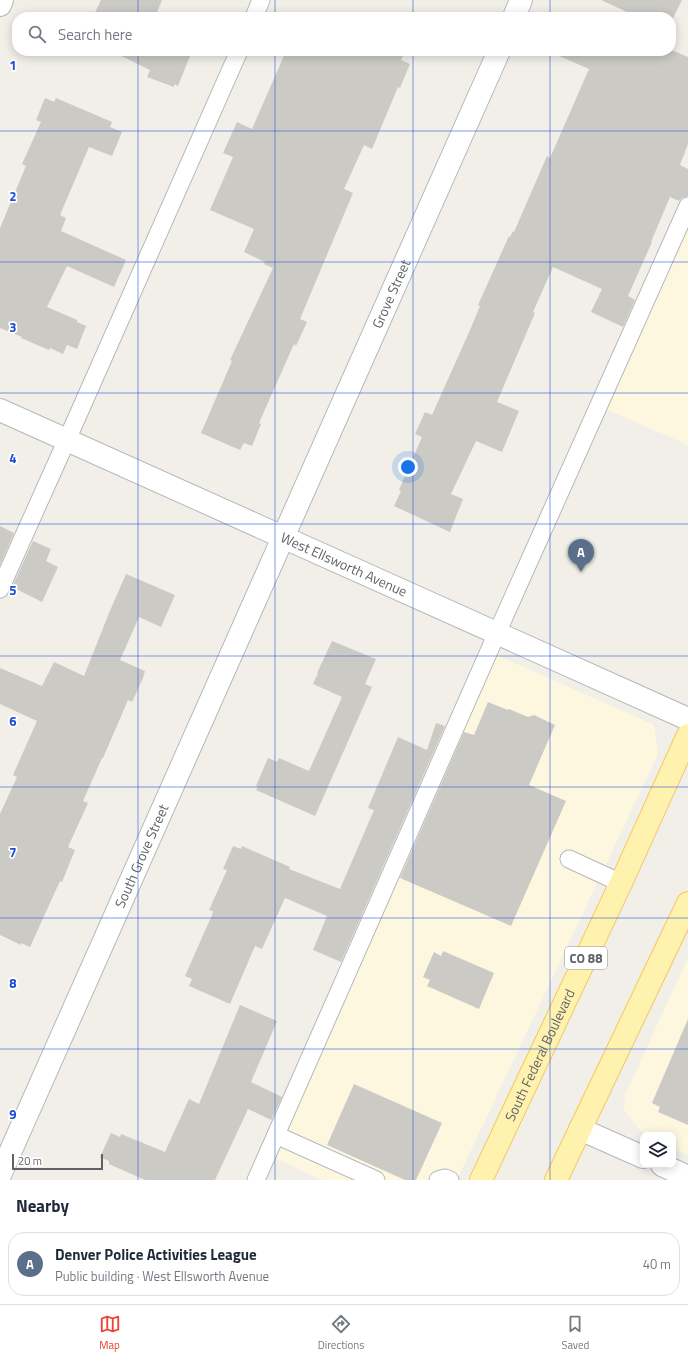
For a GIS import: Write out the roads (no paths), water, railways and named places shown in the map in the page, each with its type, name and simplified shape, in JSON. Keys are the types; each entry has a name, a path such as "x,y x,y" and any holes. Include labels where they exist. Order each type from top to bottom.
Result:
{"main road":[{"name":"South Federal Boulevard","path":"481,1180 621,883 688,735"},
{"path":"556,1180 688,903"}],"street":[{"path":"0,5 2,0"},
{"path":"516,12 521,0"},
{"name":"Grove Street","path":"282,537 497,56"},
{"name":"West Ellsworth Avenue","path":"0,410 688,719"},
{"name":"South Grove Street","path":"0,1175 282,537"},
{"path":"580,1129 640,1156"},
{"path":"668,1168 688,1177"}],"lane":[{"path":"256,12 261,0"},
{"path":"0,589 237,56"},
{"path":"256,1180 498,633 682,237 688,206"},
{"path":"569,859 621,883"},
{"path":"276,1135 376,1180"},
{"path":"438,1180 445,1178 450,1180"}],"place":[{"name":"Denver Police Activities League","path":"581,572"}]}
